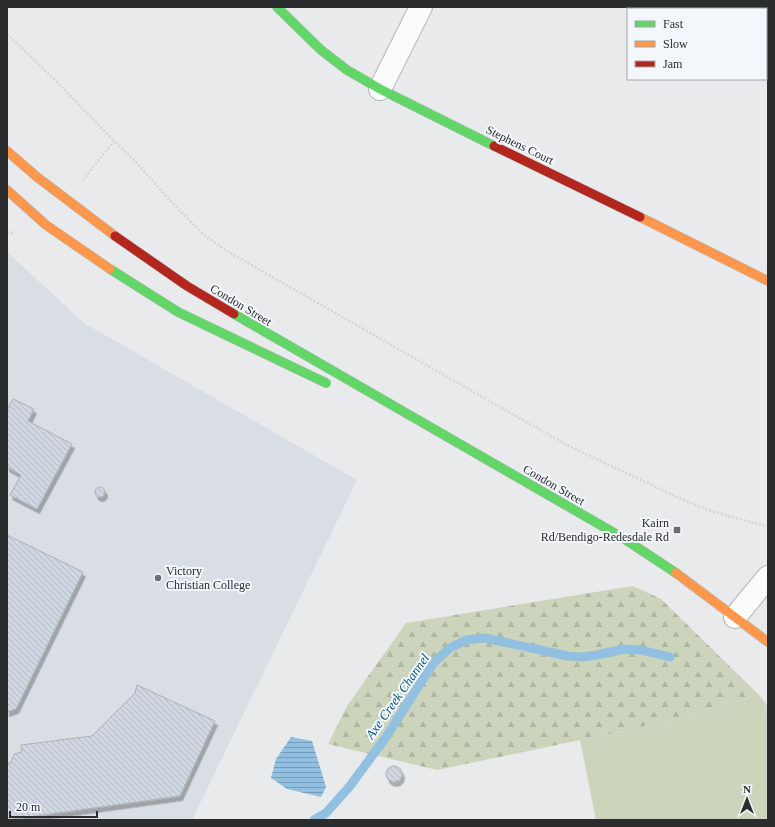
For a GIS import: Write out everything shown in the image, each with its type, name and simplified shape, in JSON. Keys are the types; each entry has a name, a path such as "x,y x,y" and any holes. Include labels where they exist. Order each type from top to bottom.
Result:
{"main road":[{"name":"Stephens Court","path":"277,7 329,57 350,72 380,89 768,281"},
{"name":"Condon Street","path":"7,151 37,177 103,228 187,286 250,324 623,538 678,575 768,642"},
{"path":"7,190 46,225 112,270 178,312 336,388"},
{"name":"Condon Street","path":"379,408 479,456"}],"street":[{"path":"380,89 421,7"},
{"path":"735,617 768,577"}],"path":[{"path":"7,34 134,160 174,205 204,235 230,252 566,444 679,498 708,510 768,527"},
{"path":"67,200 114,141"},
{"path":"7,232 17,234"},
{"path":"768,704 764,712 768,716"}],"shaded area":[{"name":"Victory Christian College","path":"7,252 84,323 357,480 192,820 7,820"}],"green space":[{"path":"633,586 661,599 759,695 633,729 437,770 328,744 347,706 406,623"},
{"path":"759,695 768,706 768,820 596,820 580,740 633,729"}],"water":[{"path":"291,737 312,741 326,787 321,797 287,789 271,778 276,759"}],"building":[{"path":"13,399 34,409 28,421 72,444 37,509 10,495 21,475 7,467 7,410"},
{"path":"98,487 102,487 104,488 104,496 98,497 95,494 95,490"},
{"path":"7,535 83,572 16,709 7,712"},
{"path":"137,685 215,721 180,796 7,820 7,763 11,763 14,754 22,752 21,745 92,736 135,693"},
{"path":"394,766 400,768 402,774 400,780 394,782 388,780 386,774 388,768"}],"waterway":[{"name":"Axe Creek Channel","path":"314,820 326,813 350,786 386,737 434,662 450,648 466,640 485,638 568,656 583,657 624,649 641,650 670,657"}],"traffic: fast":[{"path":"277,7 321,50 347,70 380,89 494,146"},
{"path":"110,269 178,312 326,383"},
{"path":"234,314 623,538 676,573"}],"traffic: slow":[{"path":"7,151 37,177 115,236"},
{"path":"7,190 46,225 110,269"},
{"path":"640,217 768,281"},
{"path":"676,573 768,642"}],"traffic: jam":[{"path":"494,146 640,217"},
{"path":"115,236 187,286 234,314"}],"place":[{"name":"Kairn Rd/Bendigo-Redesdale Rd","path":"677,530"},
{"name":"Victory Christian College","path":"158,578"}]}
